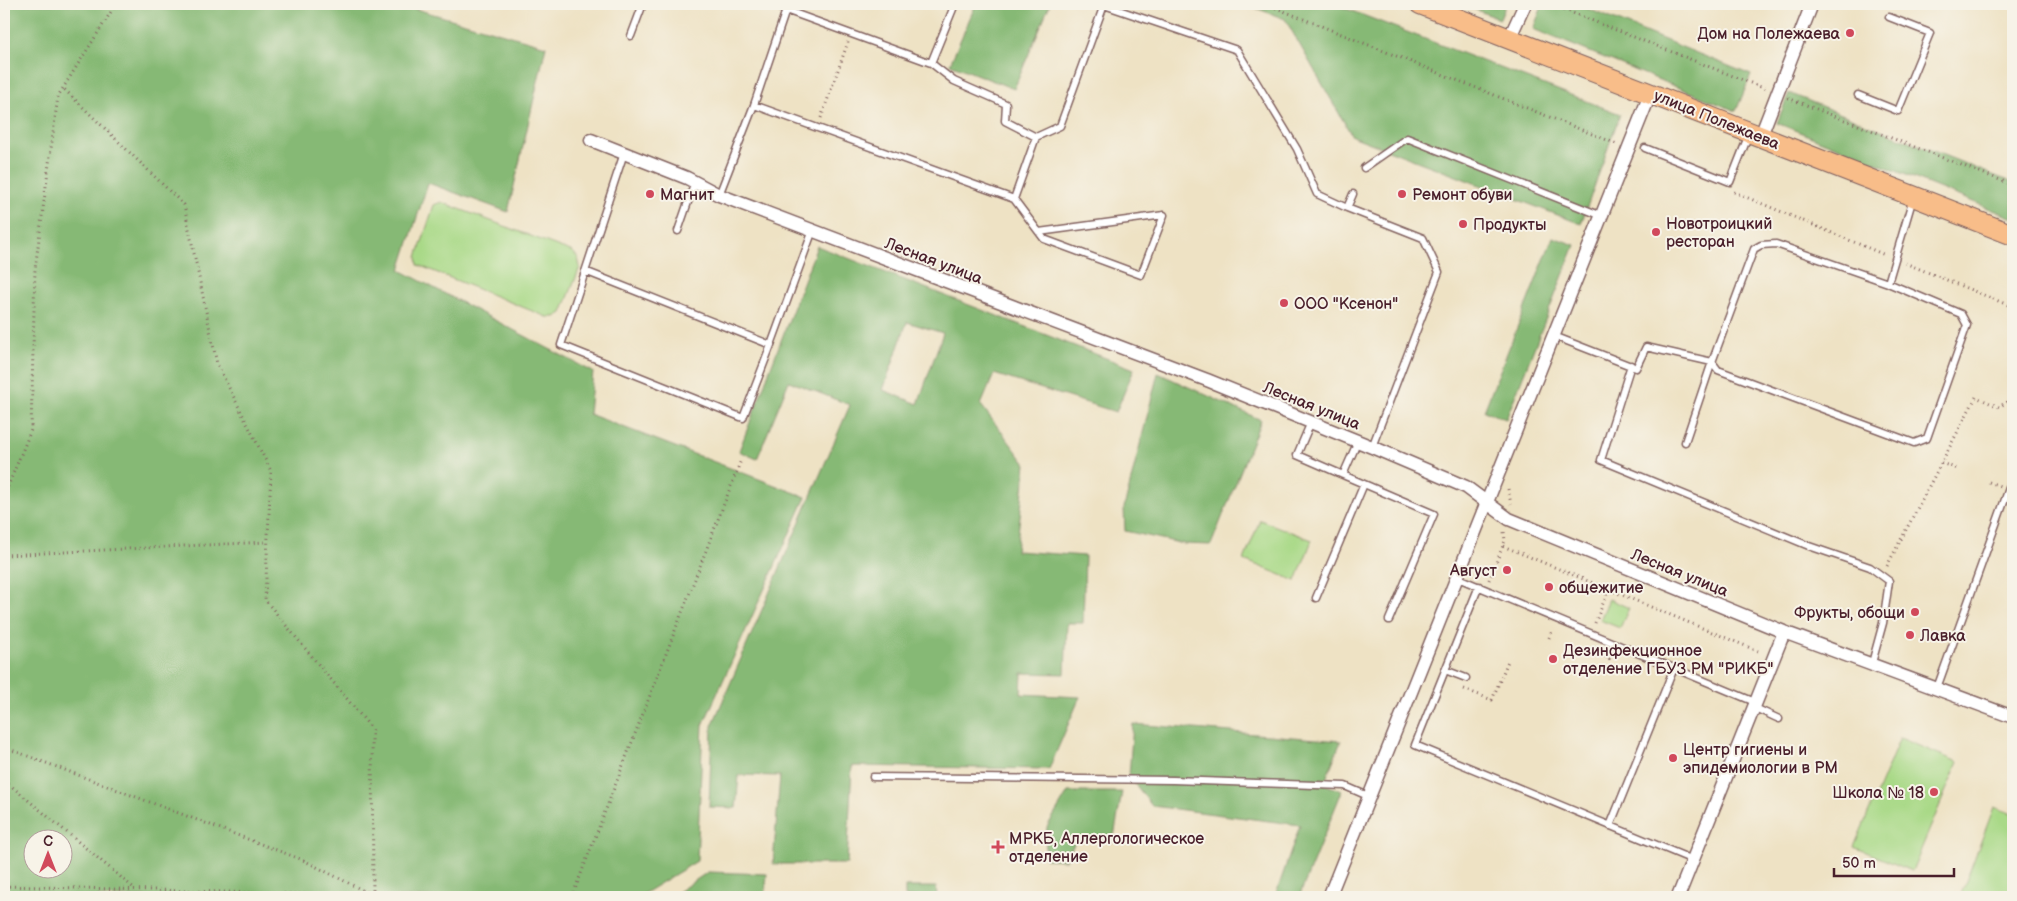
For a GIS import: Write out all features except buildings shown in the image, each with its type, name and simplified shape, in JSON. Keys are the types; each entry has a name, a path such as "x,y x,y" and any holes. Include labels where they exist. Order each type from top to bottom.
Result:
{"main road":[{"name":"улица Полежаева","path":"1420,4 1651,92 1755,135 2013,235"}],"street":[{"path":"1509,39 1525,4"},
{"path":"1755,135 1812,4"},
{"path":"1329,897 1651,92"},
{"name":"Лесная улица","path":"591,140 695,182 719,195 1358,441 1466,487 1509,519 1784,632 1872,663 2013,717"},
{"path":"1678,897 1784,632"}],"lane":[{"path":"631,36 643,4"},
{"path":"769,4 931,63 954,81 1006,104 1006,121 1036,137"},
{"path":"931,63 955,4"},
{"path":"1014,199 1036,137 1060,126 1104,4 1236,50 1297,149 1317,194 1346,208 1423,238 1439,272 1372,447"},
{"path":"719,195 754,105 786,10"},
{"path":"1858,95 1898,111 1930,33 1889,16"},
{"path":"754,105 1014,199 1039,232 1044,238 1141,275 1164,215 1039,232"},
{"path":"1645,148 1730,182 1755,135"},
{"path":"1364,168 1407,138 1602,216"},
{"path":"624,153 561,345 743,418 813,230"},
{"path":"678,231 695,182"},
{"path":"1346,208 1353,194"},
{"path":"1888,283 1913,196"},
{"path":"1685,442 1712,362 1754,249 1761,245 1776,244 1888,283 1961,314 1966,325 1927,438 1914,443 1718,370 1712,362 1646,347 1633,366 1601,460 1809,546 1870,567 1889,581 1883,623 1872,663"},
{"path":"585,270 771,345"},
{"path":"1554,336 1633,366"},
{"path":"1311,422 1296,455 1434,514 1389,620"},
{"path":"1343,475 1358,441"},
{"path":"1937,688 2013,477"},
{"path":"1316,598 1364,484"},
{"path":"1458,578 1674,668 1754,704 1779,719"},
{"path":"1482,588 1445,670 1415,745 1693,860"},
{"path":"1610,826 1674,668"},
{"path":"1445,670 1465,678"},
{"path":"873,777 1173,780 1345,786 1368,796"}],"path":[{"path":"4,496 31,430 35,269 58,96 116,4"},
{"path":"1266,4 1628,149"},
{"path":"818,128 851,34"},
{"path":"63,88 184,205 217,364 271,471 264,600 372,729 375,897"},
{"path":"1728,190 2013,307"},
{"path":"1882,576 1976,397 1999,407 2013,398"},
{"path":"572,897 741,460"},
{"path":"1942,463 1958,469"},
{"path":"1482,588 1503,546 1504,529"},
{"path":"4,555 267,542"},
{"path":"1503,546 1758,651"},
{"path":"1591,633 1609,589"},
{"path":"1549,638 1552,631"},
{"path":"1605,658 1609,659 1608,662"},
{"path":"1465,678 1460,687 1492,700 1508,661"},
{"path":"4,747 303,860 375,897"},
{"path":"4,782 10,784 135,890"},
{"path":"4,886 375,897"}],"green space":[{"path":"4,4 398,4 546,46 508,212 428,183 400,270 593,372 589,414 806,497 703,725 697,861 638,897 4,897"},
{"path":"976,4 1050,4 1014,89 950,64"},
{"path":"1245,4 1334,4 1620,114 1581,224 1352,136 1285,19"},
{"path":"1461,4 1506,4 1500,19"},
{"path":"1543,4 1576,4 1751,75 1736,111 1533,29"},
{"path":"1789,93 2013,183 2013,218 1777,123"},
{"path":"441,202 573,252 578,258 580,267 562,313 555,317 547,317 418,265 417,257 434,205"},
{"path":"1553,237 1575,245 1506,419 1484,411"},
{"path":"817,246 1134,369 1116,412 994,374 981,405 1026,464 1016,551 1085,556 1083,623 1067,623 1065,674 1022,673 1021,694 1080,697 1049,769 852,766 847,864 773,864 780,776 739,775 736,808 709,807 712,726 850,405 789,381 757,459 739,451","holes":["907,322 943,333 918,404 883,390"]},
{"path":"1158,373 1261,420 1211,545 1184,544 1125,531 1124,508"},
{"path":"1260,520 1312,540 1296,581 1244,560"},
{"path":"1609,599 1629,608 1620,628 1600,620"},
{"path":"1133,724 1341,741 1324,784 1342,791 1299,897 1275,897 1300,825 1152,806 1129,776"},
{"path":"1900,738 1958,762 1912,871 1854,847"},
{"path":"1068,792 1122,792 1113,842 1076,840 1066,860 1045,859 1047,827"},
{"path":"1994,807 2013,814 2012,897 1960,897"},
{"path":"708,872 767,874 765,897 670,897"},
{"path":"905,887 936,887 937,897 905,897"}],"place":[{"name":"Дом на Полежаева","path":"1850,33"},
{"name":"Магнит","path":"650,194"},
{"name":"Ремонт обуви","path":"1402,194"},
{"name":"Продукты","path":"1463,224"},
{"name":"Новотроицкий ресторан","path":"1656,232"},
{"name":"ООО \"Ксенон\"","path":"1284,303"},
{"name":"Август","path":"1507,570"},
{"name":"общежитие","path":"1549,587"},
{"name":"Фрукты, обощи","path":"1915,612"},
{"name":"Лавка","path":"1910,635"},
{"name":"Дезинфекционное отделение ГБУЗ РМ \"РИКБ\"","path":"1553,659"},
{"name":"Центр гигиены и эпидемиологии в РМ","path":"1673,758"},
{"name":"Школа № 18","path":"1934,792"},
{"name":"МРКБ, Аллергологическое отделение","path":"998,847"}]}
